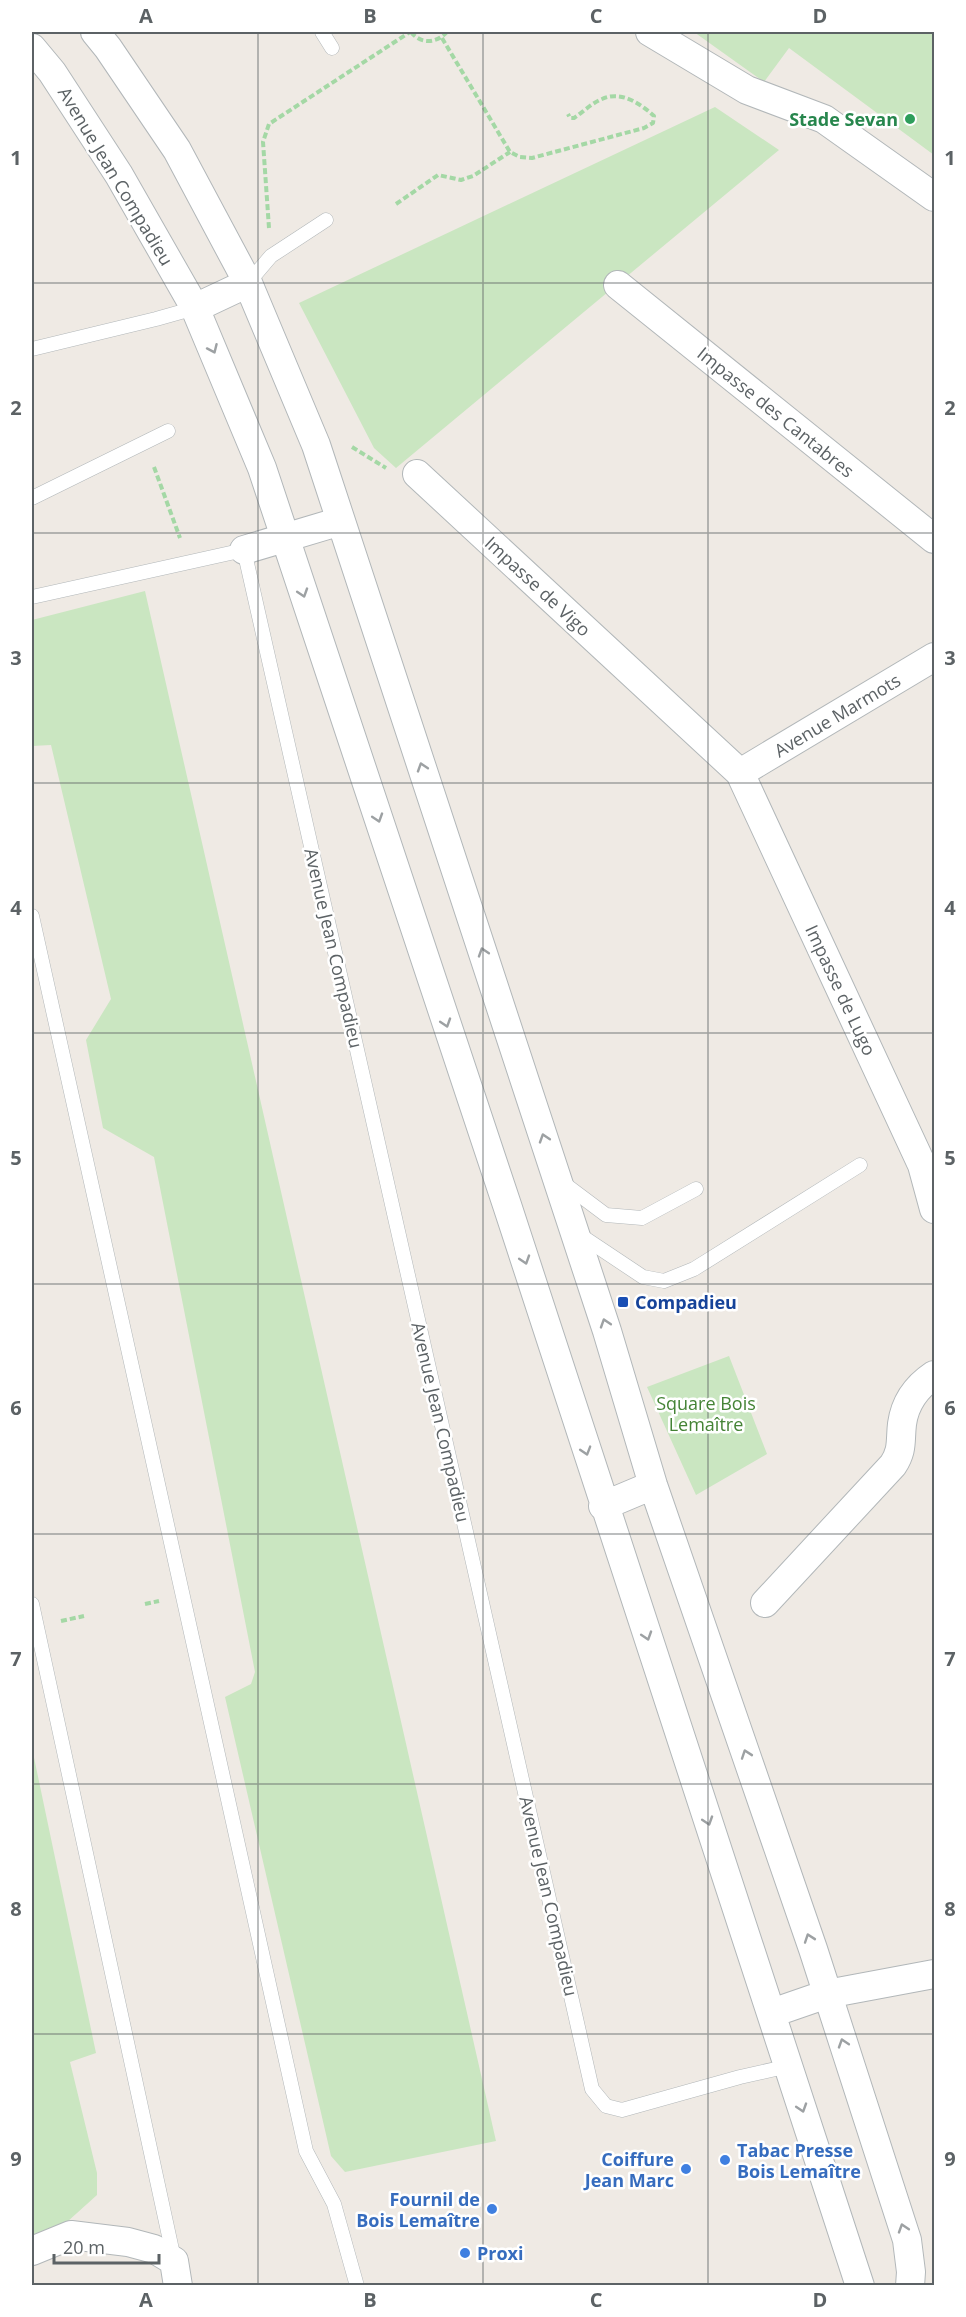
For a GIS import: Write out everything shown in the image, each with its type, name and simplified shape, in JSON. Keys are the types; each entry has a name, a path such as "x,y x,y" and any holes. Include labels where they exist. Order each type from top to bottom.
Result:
{"street":[{"path":"95,32 177,150 248,283 316,445 608,1331 653,1485 827,1994 907,2240 911,2272 910,2286"},
{"path":"650,32 747,90 824,119 934,198"},
{"name":"Avenue Jean Compadieu","path":"32,48 52,72 119,175 195,308 262,468 510,1216 860,2286"},
{"path":"195,308 248,283"},
{"name":"Impasse des Cantabres","path":"618,285 934,539"},
{"name":"Impasse de Vigo","path":"417,474 740,773"},
{"path":"244,550 341,521"},
{"name":"Avenue Marmots","path":"740,773 934,657"},
{"name":"Impasse de Lugo","path":"740,773 922,1165 934,1209"},
{"path":"765,1603 893,1465 900,1454 902,1423 909,1400 922,1383 934,1375"},
{"path":"603,1506 653,1485"},
{"path":"771,2013 827,1994 934,1974"},
{"path":"32,2251 71,2235 128,2242 154,2249 176,2273"}],"lane":[{"path":"322,32 332,48"},
{"path":"248,283 271,256 326,220"},
{"path":"32,349 195,308"},
{"path":"32,498 168,431"},
{"path":"32,597 244,550"},
{"name":"Avenue Jean Compadieu","path":"244,550 592,2089 606,2106 622,2110 740,2077 789,2066"},
{"path":"32,916 306,2151 333,2204 357,2286"},
{"path":"576,1233 643,1277 664,1281 694,1269 860,1166"},
{"path":"558,1179 606,1215 642,1218 696,1189"},
{"path":"32,1604 176,2273"}],"path":[{"path":"271,256 263,142 269,124 410,32 415,37 428,42 441,38 447,32"},
{"path":"441,38 510,152 520,157 532,158 644,128 653,123 654,116 632,99 620,97 603,98 574,118 570,118 568,114"},
{"path":"396,204 438,175 461,180 473,176 510,152"},
{"path":"316,445 338,438 386,468 417,474"},
{"path":"145,443 189,561"}],"green space":[{"name":"Stade Sevan","path":"694,32 934,32 934,155 789,48 764,82"},
{"path":"715,107 779,150 396,468 374,448 299,303"},
{"path":"145,591 496,2141 345,2172 331,2156 225,1697 251,1684 255,1672 154,1157 103,1128 86,1040 111,999 51,745 32,746 32,620"},
{"name":"Square Bois Lemaître","path":"729,1356 767,1454 696,1495 647,1387"},
{"path":"32,1748 96,2053 70,2062 97,2173 97,2195 67,2222 32,2235"}],"place":[{"name":"Stade Sevan","path":"910,119"},
{"name":"Compadieu","path":"623,1302"},
{"name":"Tabac Presse Bois Lemaître","path":"725,2160"},
{"name":"Coiffure Jean Marc","path":"686,2169"},
{"name":"Fournil de Bois Lemaître","path":"492,2209"},
{"name":"Proxi","path":"465,2253"}]}
